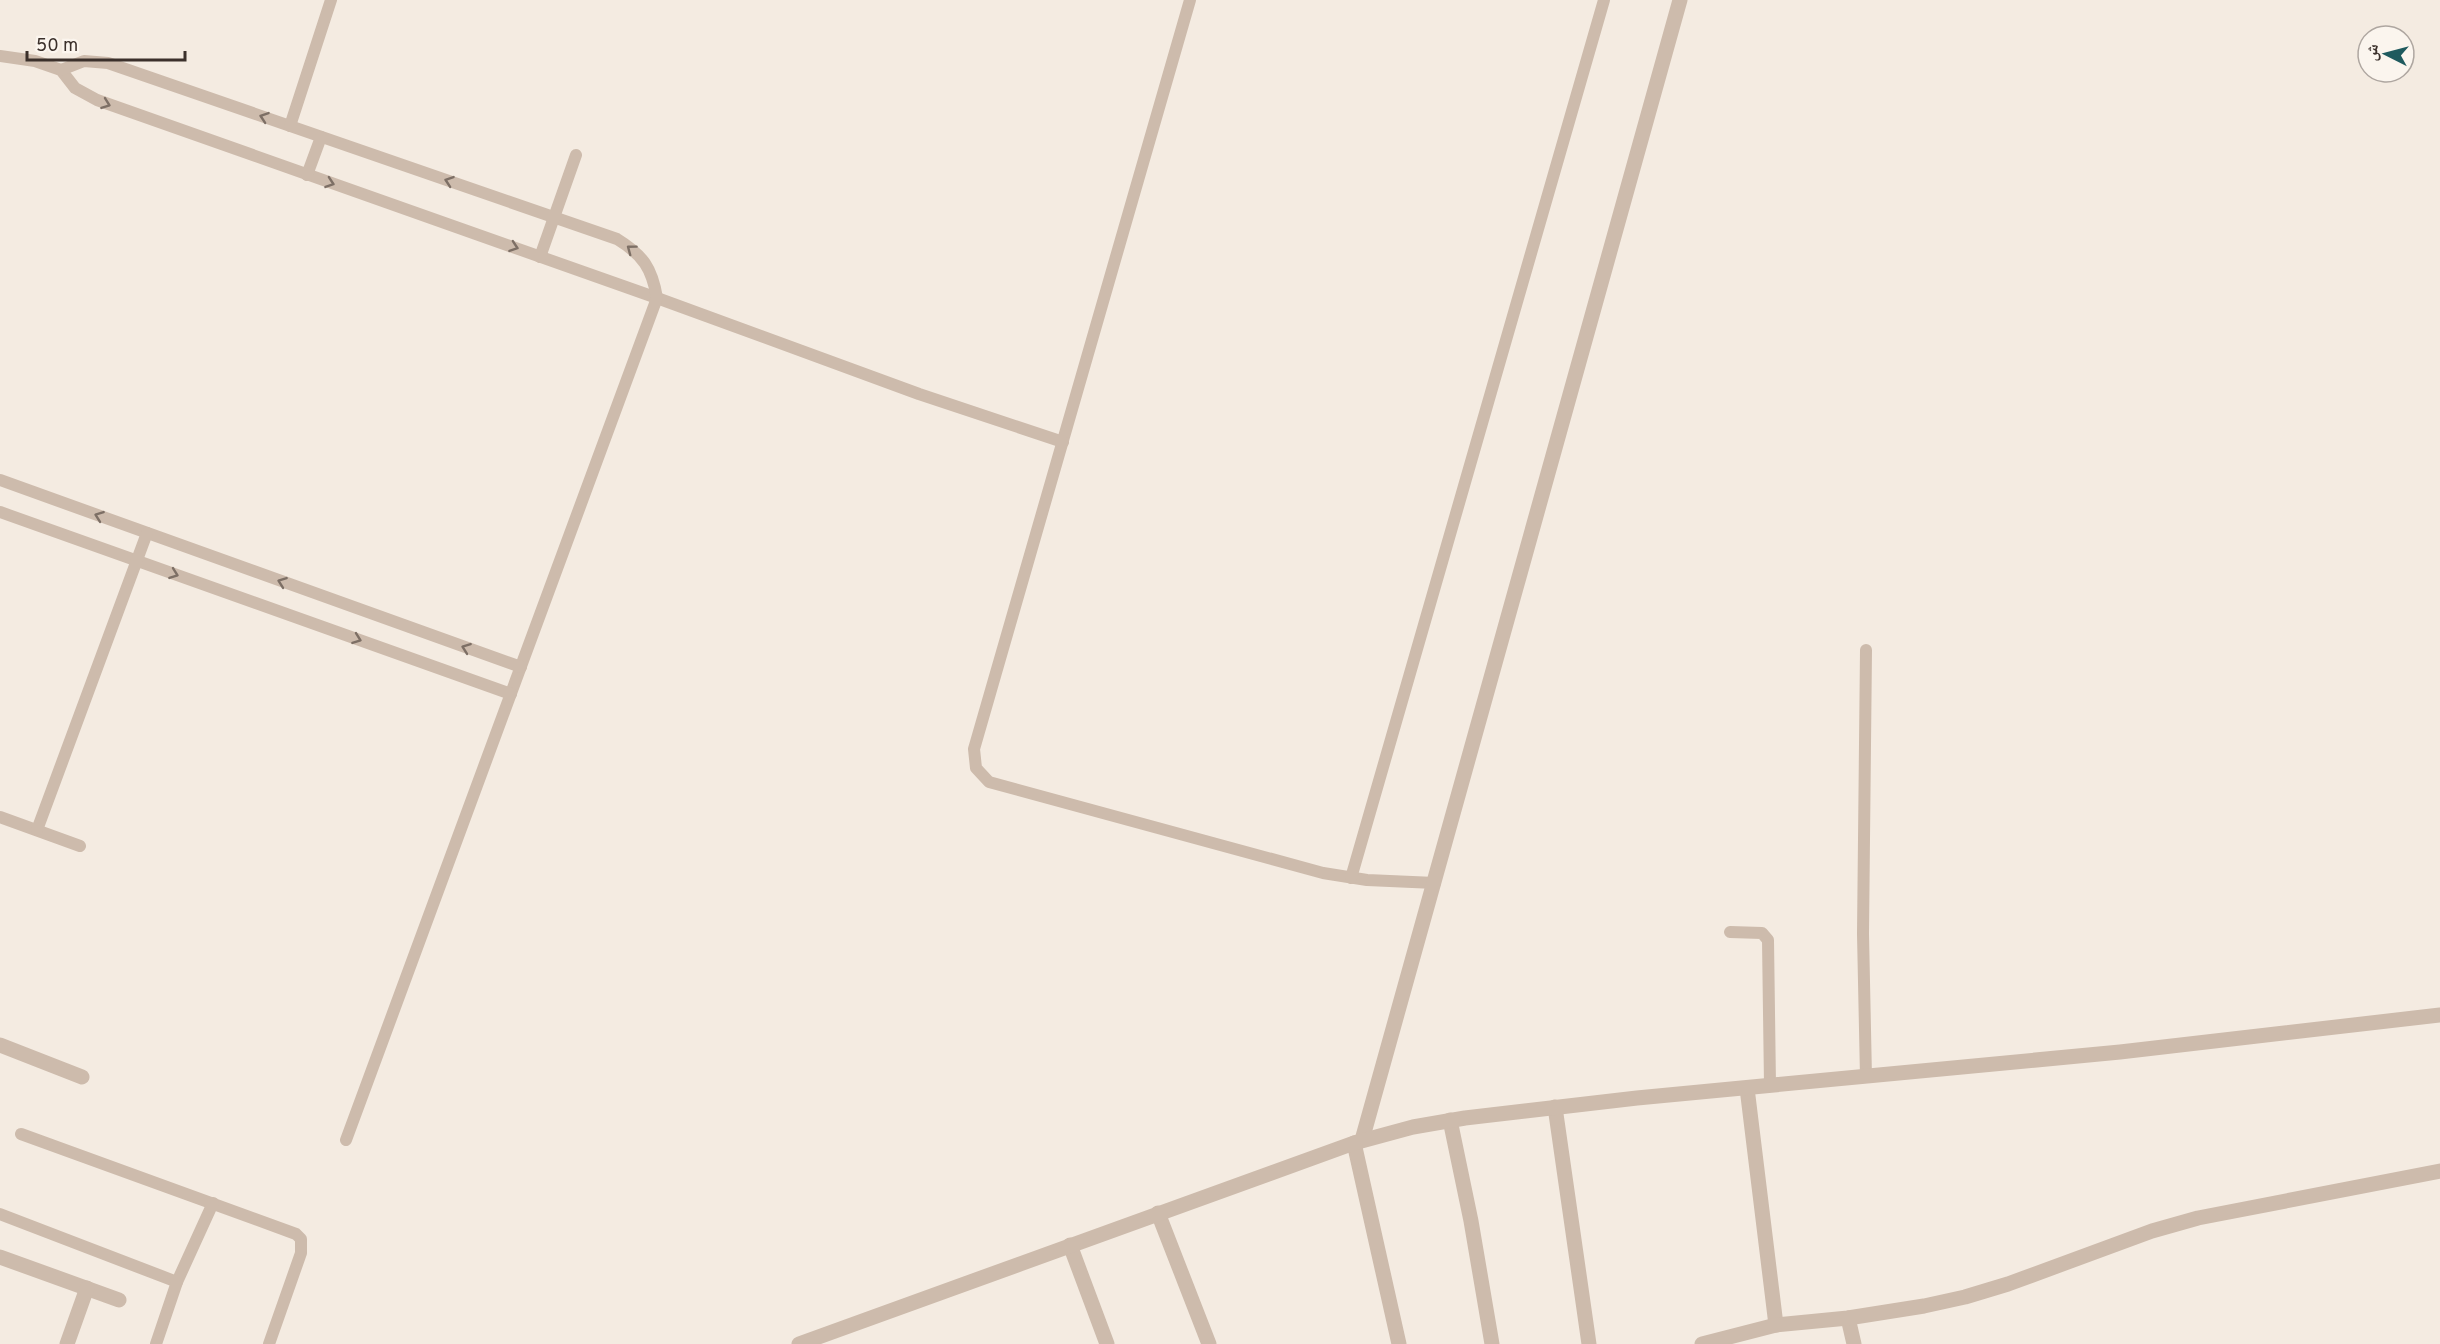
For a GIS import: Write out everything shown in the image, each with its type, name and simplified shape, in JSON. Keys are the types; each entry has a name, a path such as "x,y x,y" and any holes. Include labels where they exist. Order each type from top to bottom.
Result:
{"street":[{"path":"1399,1344 1358,1142 1435,883 1680,0"},
{"path":"799,1344 1358,1142 1413,1127 1450,1120 1556,1107 2120,1052 2440,1015"},
{"path":"0,1045 82,1077"},
{"path":"1747,1088 1776,1325"},
{"path":"1556,1107 1589,1344"},
{"path":"1450,1120 1471,1221 1492,1344"},
{"path":"1702,1344 1776,1325 1848,1318 1965,1297 2008,1284 2152,1231 2198,1218 2440,1171"},
{"path":"1158,1213 1209,1344"},
{"path":"1070,1245 1107,1344"},
{"path":"0,1257 119,1300"},
{"path":"67,1344 87,1288"},
{"path":"1848,1318 1854,1344"}],"lane":[{"path":"290,126 331,0"},
{"path":"1190,0 974,748 976,768 989,782 1323,873 1351,878 1435,883"},
{"path":"1351,878 1604,0"},
{"path":"0,56 35,62 61,70 75,88 86,96 657,298 919,394 1063,442"},
{"path":"61,70 84,61 108,63 617,239 633,249 646,262 654,280 657,298 346,1140"},
{"path":"307,175 321,137"},
{"path":"540,257 576,155"},
{"path":"0,480 521,667"},
{"path":"0,512 511,694"},
{"path":"37,830 147,533"},
{"path":"1866,650 1863,934 1866,1077"},
{"path":"0,817 80,846"},
{"path":"1730,932 1762,933 1768,940 1770,1085"},
{"path":"21,1134 290,1230 301,1239 301,1253 269,1344"},
{"path":"156,1344 177,1282 213,1203"},
{"path":"0,1214 177,1282"}]}
